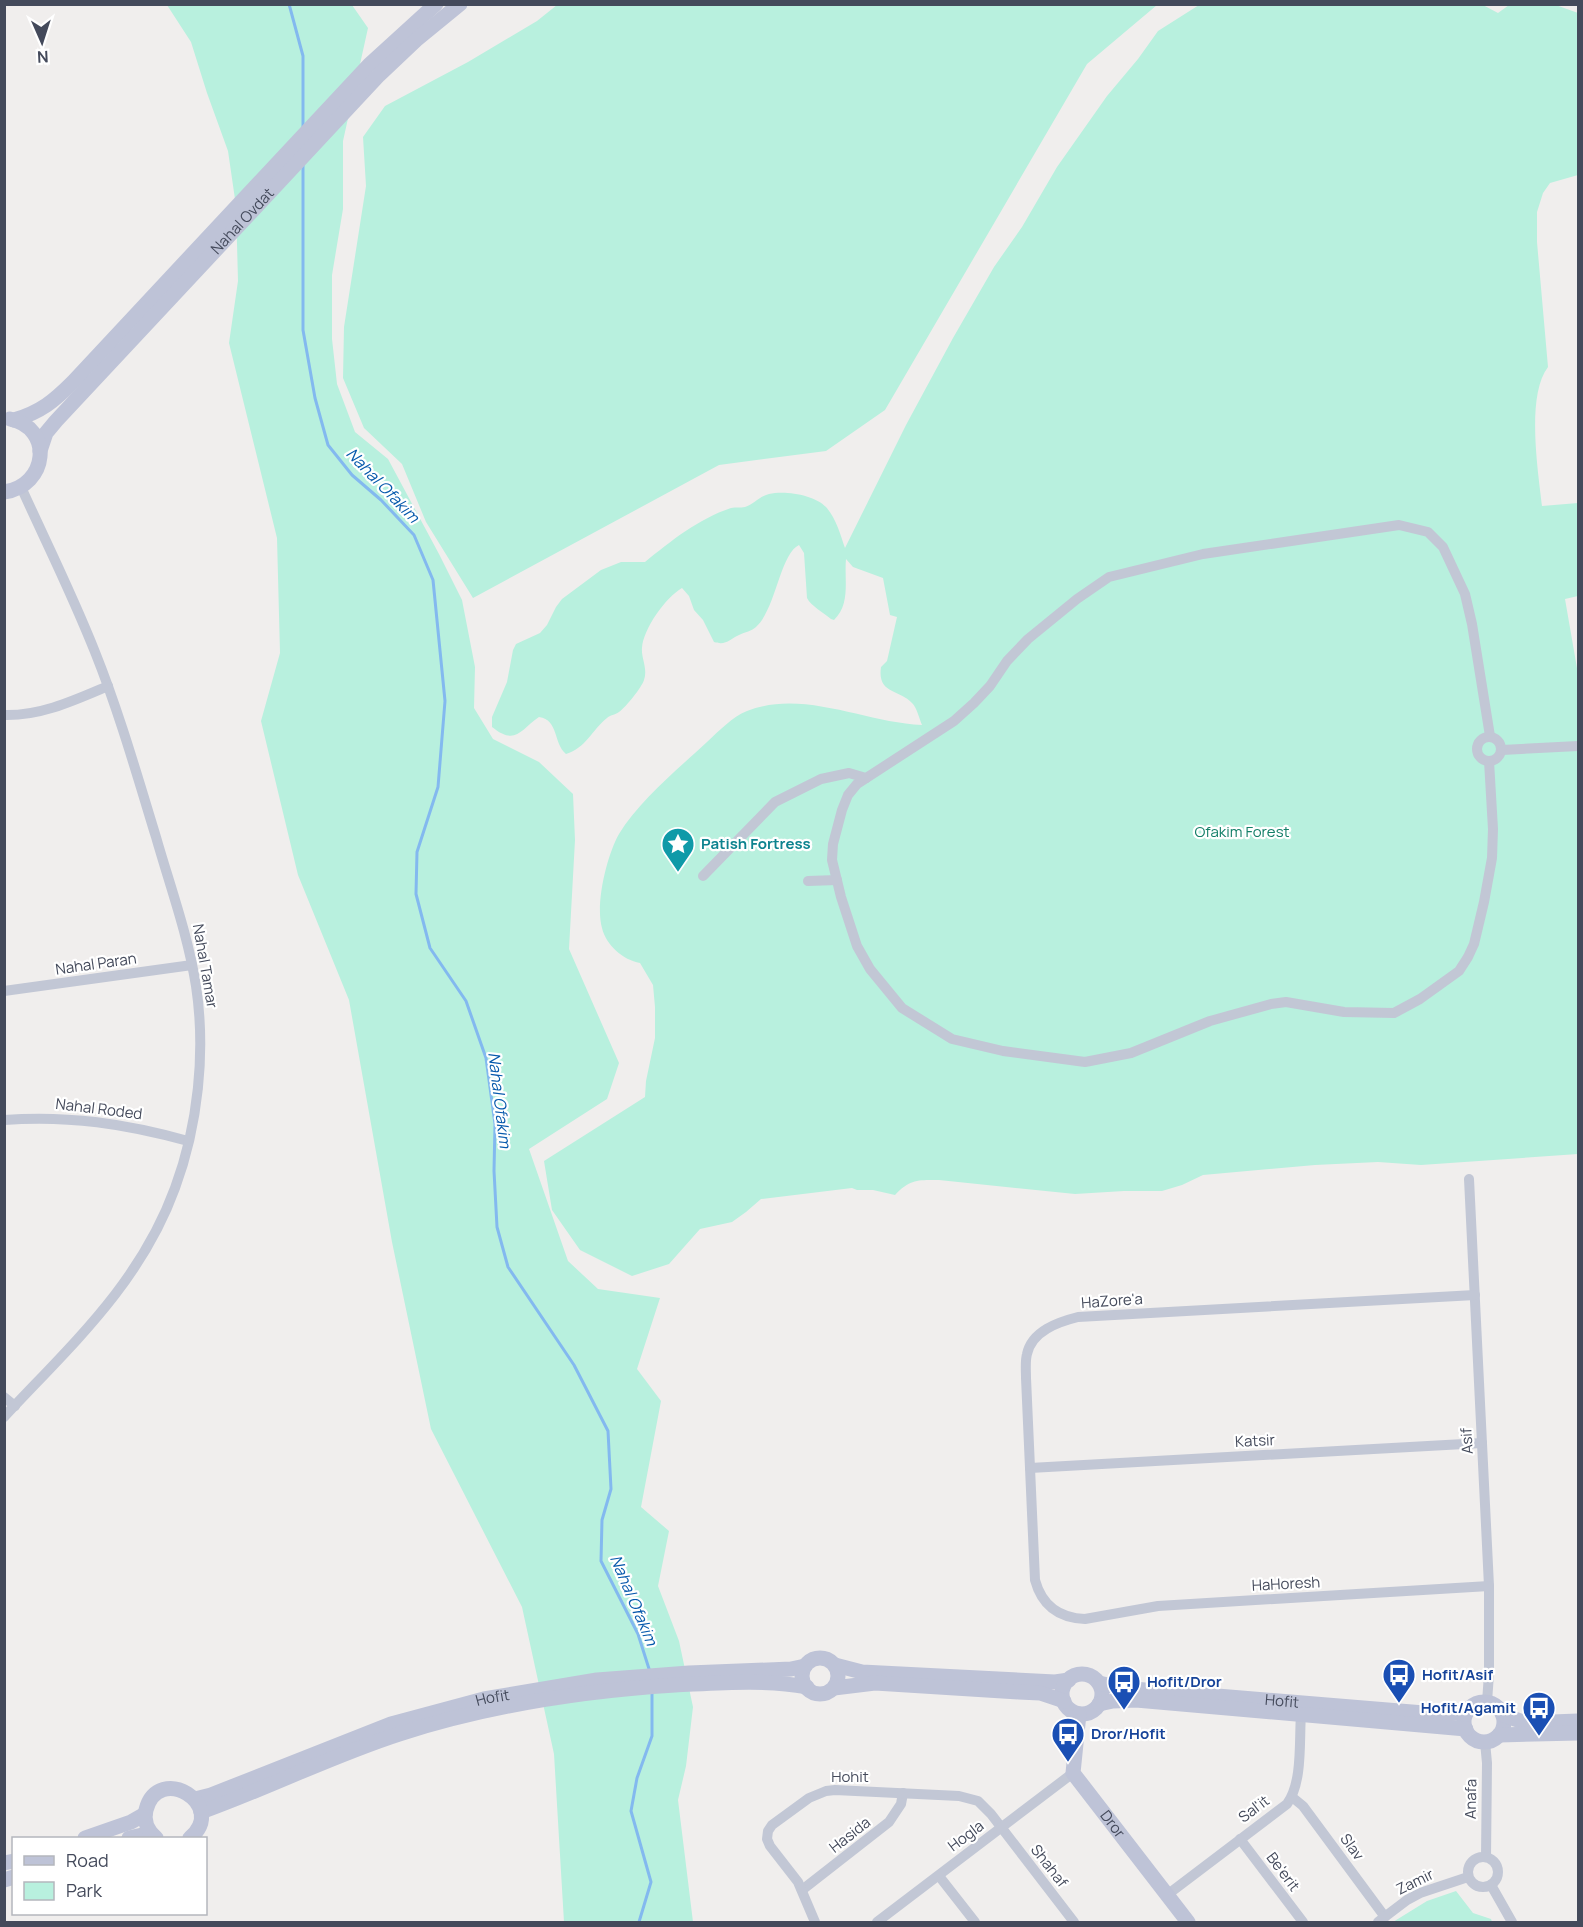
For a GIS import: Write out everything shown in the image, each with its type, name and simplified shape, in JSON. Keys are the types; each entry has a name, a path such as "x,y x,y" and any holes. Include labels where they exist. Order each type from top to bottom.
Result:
{"main road":[{"name":"Nahal Ovdat","path":"21,487 30,481 36,472 46,433 56,421 369,65 436,4"},
{"name":"Nahal Ovdat","path":"9,419 35,414 55,400 379,75 460,4"},
{"path":"9,419 24,424 32,431 38,440 40,451"},
{"path":"4,492 21,487"},
{"path":"1064,1701 1040,1693 875,1683 862,1683 817,1693 807,1687 802,1677 805,1666 814,1659 820,1658 862,1672 1046,1681 1069,1680 1081,1675 1094,1678 1099,1683 1102,1694 1099,1704 1093,1711 1078,1714 1072,1712 1064,1701 1063,1690 1069,1680"},
{"path":"834,1688 838,1677 836,1665"},
{"name":"Hofit","path":"198,1805 398,1734 556,1691 638,1688 689,1679 805,1666"},
{"name":"Hofit","path":"689,1679 780,1683 807,1687"},
{"name":"Hofit","path":"1099,1683 1121,1688 1436,1714 1466,1721"},
{"name":"Hofit","path":"1099,1704 1136,1700 1301,1714 1466,1721"},
{"path":"1492,1738 1504,1725 1503,1715 1496,1706 1486,1702 1475,1704 1466,1721 1473,1738 1492,1738 1578,1733"},
{"path":"1073,1773 1078,1714"},
{"path":"1503,1715 1526,1723 1578,1721"},
{"name":"Dror","path":"1073,1773 1188,1923"},
{"path":"153,1836 147,1827 145,1814 151,1799 165,1789 180,1789 198,1805 200,1824 191,1837"},
{"path":"91,1837 132,1822 145,1814"}],"street":[{"name":"Nahal Tamar","path":"4,1418 109,1305 133,1271 153,1235 175,1188 188,1141 195,1107 200,1037 196,986 184,931 136,772 94,650 21,487"},
{"path":"1489,761 1493,829 1492,858 1474,944 1459,970 1420,999 1394,1013 1344,1012 1286,1002 1271,1004 1241,1011 1131,1053 1085,1062 1003,1051 952,1039 902,1008 870,969 857,946 832,860 842,810 848,795 857,784 954,721 974,704 1007,661 1028,639 1077,599 1109,577 1203,554 1399,525 1428,532 1443,547 1465,594 1490,736 1499,742 1502,750"},
{"path":"4,714 39,711 66,704 108,686"},
{"path":"1490,736 1482,739 1477,746 1481,758 1489,761 1498,757 1502,750"},
{"path":"1502,750 1578,746"},
{"path":"703,876 775,802 821,780 849,773 866,778"},
{"path":"808,881 837,880"},
{"name":"Nahal Paran","path":"4,991 192,965"},
{"name":"Nahal Roded","path":"4,1120 38,1117 77,1119 142,1129 188,1141"},
{"name":"Asif","path":"1469,1179 1489,1586 1489,1674 1486,1702"},
{"name":"HaZore'a","path":"1086,1619 1075,1619 1053,1611 1044,1600 1035,1580 1026,1378 1027,1354 1040,1335 1051,1326 1063,1321 1090,1317 1474,1295"},
{"path":"4,1397 15,1406"},
{"name":"Katsir","path":"1030,1468 1482,1443"},
{"name":"HaHoresh","path":"1086,1619 1158,1606 1489,1586"},
{"name":"Sal'it","path":"1167,1895 1287,1804 1292,1797 1296,1782 1301,1714"},
{"name":"Anafa","path":"1486,1857 1487,1763 1492,1738"},
{"name":"Hogla","path":"877,1923 1073,1773"},
{"name":"Hohit","path":"815,1923 802,1890 767,1839 772,1825 809,1798 826,1791 845,1790 969,1798 984,1806 1001,1828"},
{"name":"Hasida","path":"802,1890 889,1822 901,1804 903,1793"},
{"name":"Slav","path":"1292,1797 1303,1806 1381,1920"},
{"name":"Shahaf","path":"1001,1828 1074,1923"},
{"name":"Be'erit","path":"1240,1839 1303,1923"},
{"path":"1486,1857 1495,1863 1498,1872 1491,1885 1482,1887 1468,1877 1468,1868 1473,1860 1486,1857"},
{"path":"939,1876 975,1923"},
{"name":"Zamir","path":"1381,1920 1420,1893 1468,1877"},
{"path":"1491,1885 1512,1923"}],"green space":[{"name":"Ofakim Forest","path":"1481,4 1498,13 1509,5 1553,4 1578,13 1578,175 1550,183 1543,193 1537,212 1537,242 1548,367 1541,380 1537,396 1535,434 1542,506 1578,503 1578,596 1565,599 1578,674 1578,1154 1421,1165 1378,1162 1315,1165 1203,1175 1162,1191 1075,1194 939,1180 920,1181 910,1183 895,1195 852,1188 761,1199 732,1222 700,1229 669,1264 632,1276 580,1250 552,1210 544,1161 645,1097 655,1038 653,985 640,963 627,959 611,946 604,934 600,918 603,880 610,854 619,834 637,809 660,785 726,725 747,711 769,705 812,705 900,723 922,725 912,703 890,690 882,682 881,667 887,661 897,617 890,615 883,578 853,567 846,559 846,591 843,607 834,620 831,619 807,598 804,553 799,545 787,559 763,619 754,628 725,643 714,642 703,620 694,610 689,596 682,588 669,598 656,614 643,640 642,656 645,676 640,687 622,709 607,718 579,748 566,754 550,722 545,719 539,717 512,736 500,733 492,727 492,717 507,682 516,644 540,633 562,599 601,570 621,562 645,562 696,524 731,508 745,507 769,494 799,494 821,503 833,516 845,548 906,425 994,267 1022,227 1057,167 1107,96 1158,31 1199,5"},
{"path":"167,5 352,5 368,28 343,141 343,209 332,275 332,339 337,384 355,432 388,459 462,600 475,667 474,708 493,739 539,762 573,794 575,840 569,949 619,1063 607,1099 529,1149 568,1261 598,1289 660,1298 637,1369 661,1401 641,1507 669,1531 658,1586 679,1641 693,1707 686,1766 678,1800 693,1922 564,1922 554,1754 522,1607 431,1429 392,1242 349,1000 298,875 261,721 280,653 277,538 229,343 238,281 236,206 228,151 191,42"},
{"path":"557,5 1157,5 1087,64 885,410 826,451 719,465 473,598 426,522 402,464 364,428 343,378 344,327 366,186 363,137 385,106 468,62 537,21"},
{"path":"1456,1891 1473,1913 1491,1919 1492,1922 1393,1922 1427,1901"}],"waterway":[{"name":"Nahal Ofakim","path":"289,4 303,56 303,127"},
{"name":"Nahal Ofakim","path":"303,163 303,330 315,398 328,445 352,475 381,500 414,535 433,580 445,701 438,787 417,852 416,894 430,948 466,1001 486,1058 495,1124 494,1171 497,1227 508,1267 574,1365 608,1431 611,1489 602,1520 601,1561 638,1634 650,1672"},
{"name":"Nahal Ofakim","path":"639,1922 651,1882 631,1811 637,1778 652,1736 652,1691"}],"place":[{"name":"Patish Fortress","path":"678,873"},
{"name":"Hofit/Asif","path":"1399,1704"},
{"name":"Hofit/Dror","path":"1124,1711"},
{"name":"Hofit/Agamit","path":"1539,1737"},
{"name":"Dror/Hofit","path":"1068,1763"}]}
